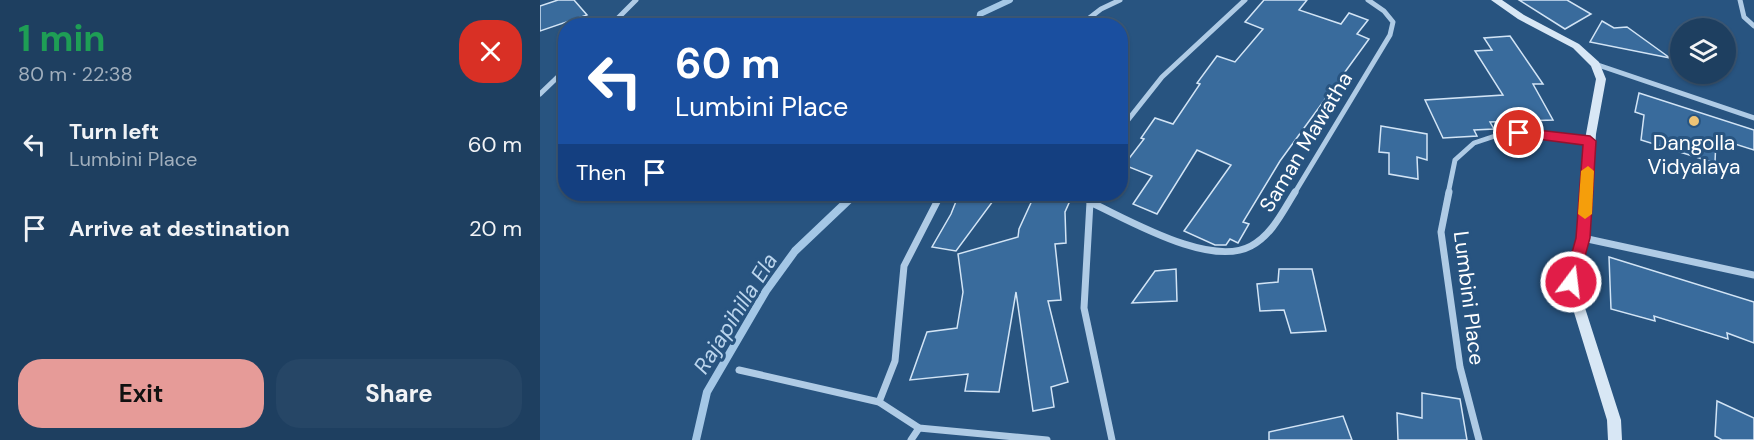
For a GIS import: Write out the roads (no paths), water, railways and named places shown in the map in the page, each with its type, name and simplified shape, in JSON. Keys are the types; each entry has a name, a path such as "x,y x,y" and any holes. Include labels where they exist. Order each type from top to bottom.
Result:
{"street":[{"path":"618,18 636,0"},
{"path":"1089,18 1101,9 1120,0"},
{"path":"1128,117 1162,74 1245,0"},
{"name":"Saman Mawatha","path":"1090,202 1176,241 1222,253 1251,246 1274,226 1390,35 1393,22 1384,11 1368,0"},
{"path":"1496,0 1521,17 1576,46 1595,64 1754,118"},
{"path":"1740,0 1744,17 1754,26"},
{"path":"1595,64 1601,79 1590,141 1583,238 1571,282 1614,420 1615,440"},
{"path":"540,94 558,77"},
{"name":"Lumbini Place","path":"1479,440 1460,367 1441,232 1455,160 1474,143 1495,136 1519,133 1590,141"},
{"path":"879,402 895,361 904,266 937,201"},
{"path":"1090,202 1084,308 1113,440"},
{"path":"1583,238 1754,275"},
{"path":"739,370 879,402 919,428 1047,440"},
{"path":"911,440 919,428"}],"waterway":[{"name":"Rajapihilla Ela","path":"979,18 980,14 1010,0"},
{"name":"Rajapihilla Ela","path":"696,440 707,392 766,291 795,251 848,201"}],"place":[{"name":"Dangolla Vidyalaya","path":"1694,121"}]}
